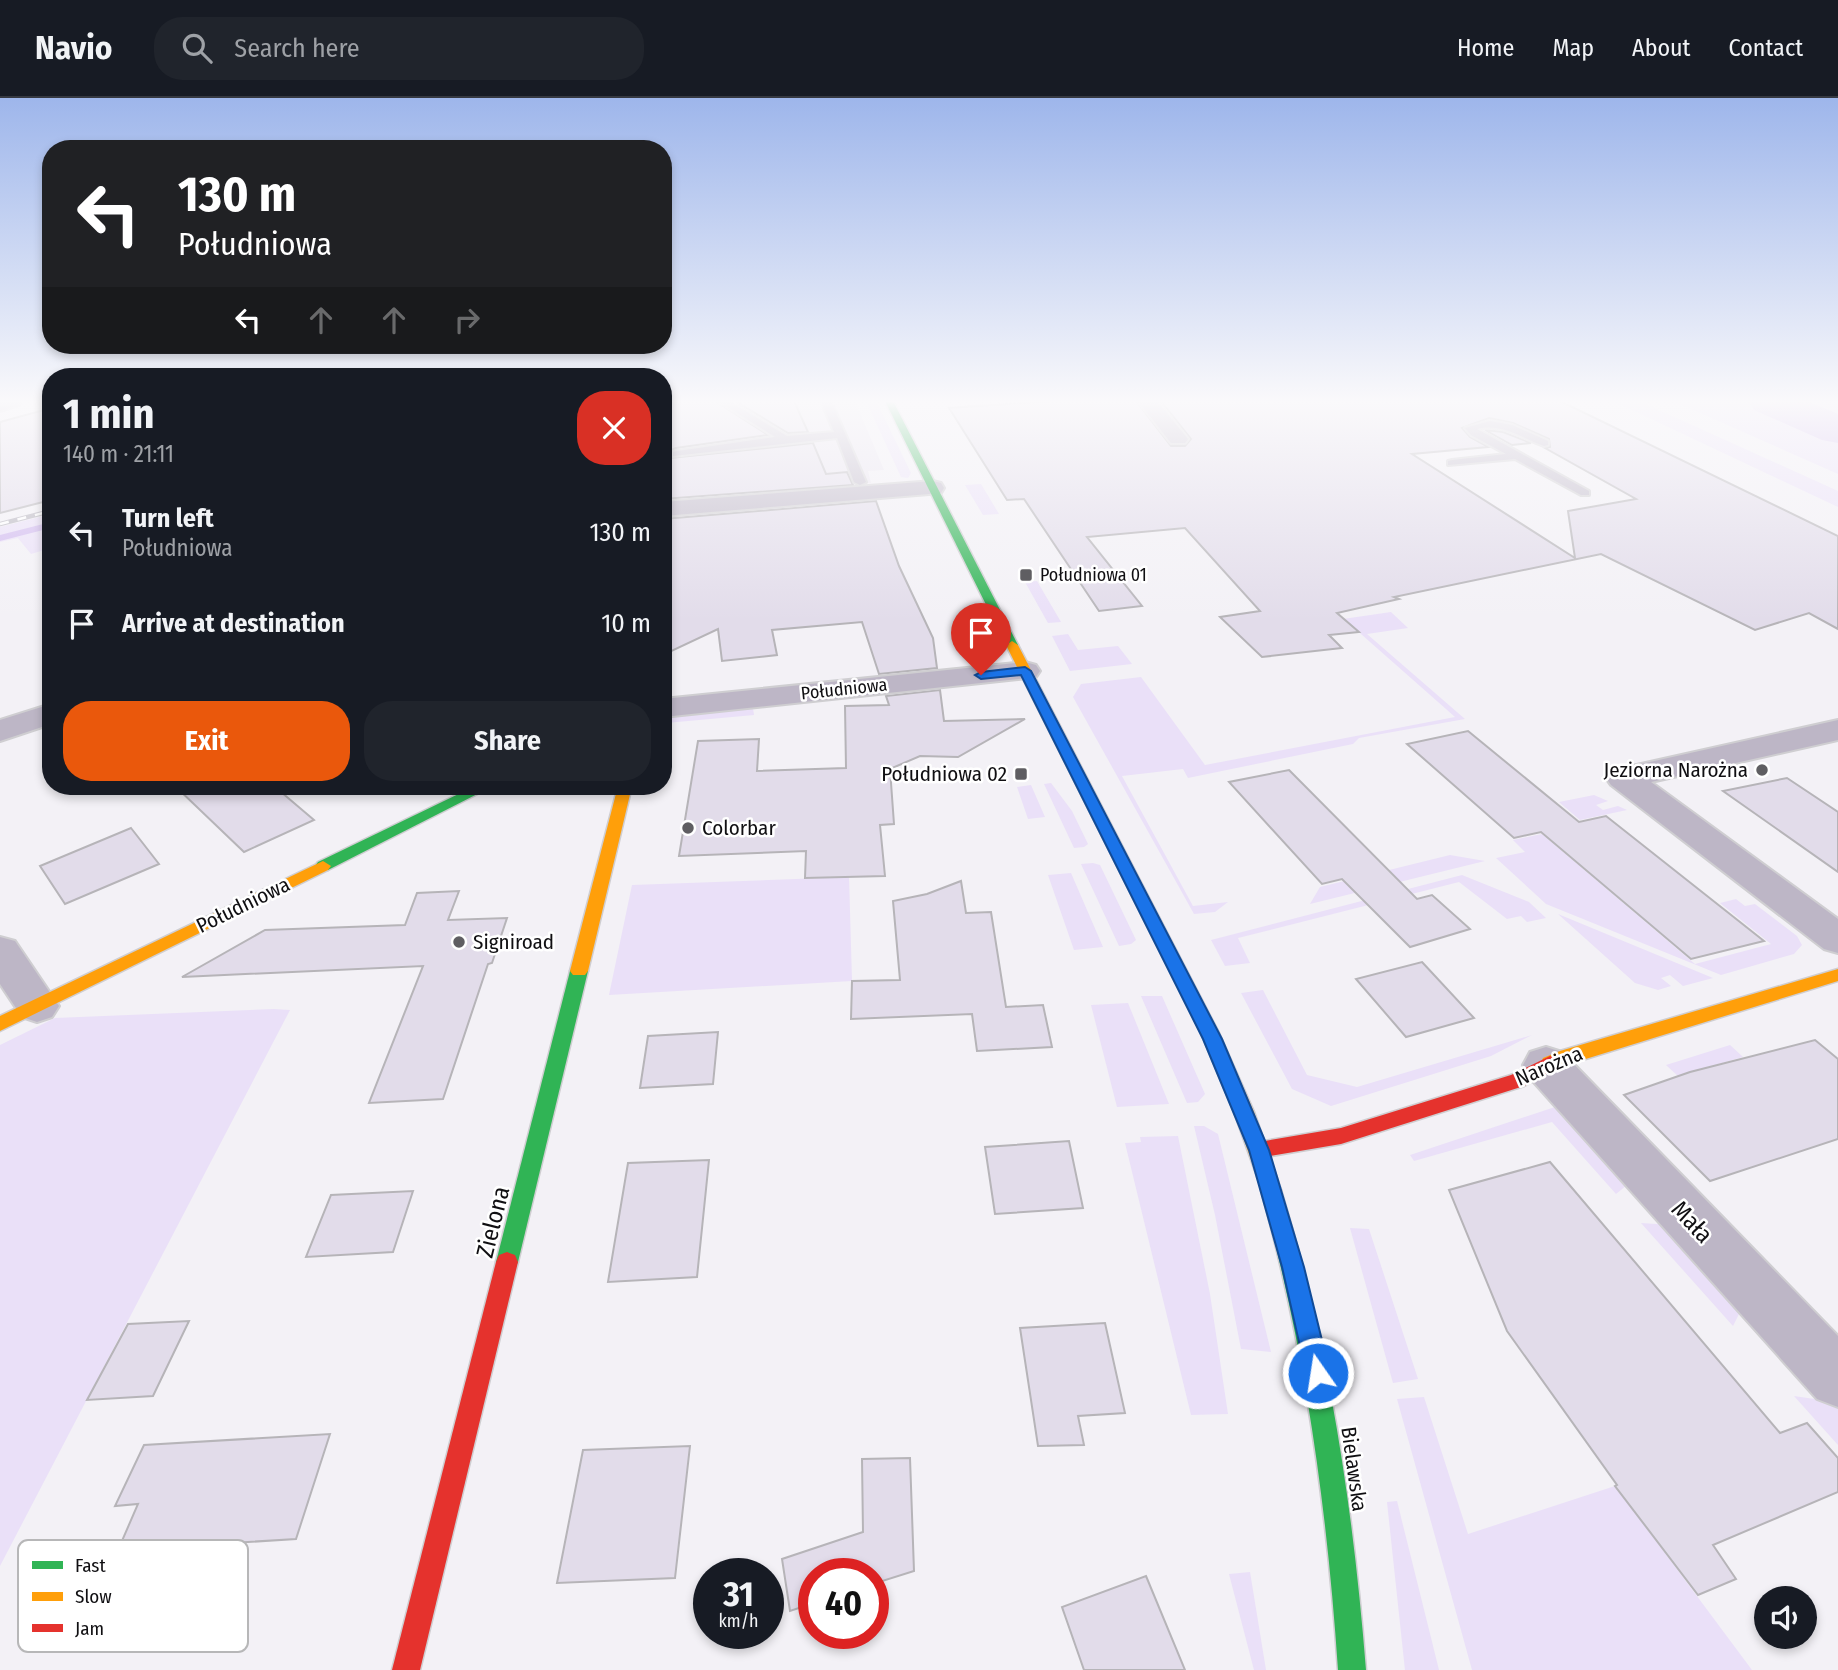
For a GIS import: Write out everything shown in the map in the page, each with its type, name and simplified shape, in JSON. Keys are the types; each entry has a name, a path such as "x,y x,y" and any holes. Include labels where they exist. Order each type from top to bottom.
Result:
{"street":[{"name":"Bielawska","path":"926,474 1207,1028 1234,1085 1259,1150 1293,1267 1328,1426 1337,1485 1352,1670"},
{"path":"672,508 933,488"},
{"name":"Południowa","path":"672,707 1025,671"},
{"path":"0,731 42,716"},
{"path":"1838,730 1623,778 1838,939"},
{"name":"Południowa","path":"0,1024 467,795"},
{"name":"Zielona","path":"406,1670 623,795"},
{"path":"0,951 37,1006"},
{"name":"Narożna","path":"1259,1150 1341,1136 1517,1081 1560,1058 1838,975"},
{"name":"Mała","path":"1546,1065 1838,1378"}],"lane":[{"path":"857,474 860,482"},
{"path":"1549,474 1585,494"}],"shaded area":[{"path":"672,474 869,474 871,483 672,499"},
{"path":"1769,474 1801,474 1838,491 1838,507"},
{"path":"981,484 999,514 983,515 965,485"},
{"path":"42,516 42,551 31,554 18,538 0,542 0,527"},
{"path":"1037,581 1061,622 1048,623 1025,582"},
{"path":"1391,612 1408,628 1367,634 1465,719 1359,738 1353,744 1188,778 1183,769 1122,776 1193,906 1228,902 1215,912 1194,914 1073,697 1081,684 1141,677 1205,765 1455,717 1344,619 1336,620"},
{"path":"1068,634 1078,650 1118,646 1132,664 1070,671 1052,636"},
{"path":"748,706 753,708 754,715 672,722 672,715"},
{"path":"1051,783 1072,811 1088,844 1084,847 1074,848 1044,784"},
{"path":"1031,785 1045,817 1028,819 1017,787"},
{"path":"1594,795 1608,801 1596,805 1603,810 1618,806 1627,810 1580,820 1559,802"},
{"path":"1542,834 1695,964 1771,944 1720,903 1736,899 1745,906 1755,904 1797,936 1802,945 1794,954 1721,975 1546,904 1496,858 1525,852 1513,840"},
{"path":"1450,855 1485,861 1310,904 1320,887"},
{"path":"1081,864 1100,865 1136,940 1131,944 1119,946"},
{"path":"1071,873 1103,947 1074,950 1048,875"},
{"path":"1462,875 1529,902 1546,918 1527,922 1521,916 1507,919 1459,882 1238,938 1250,963 1225,966 1211,940"},
{"path":"849,877 852,981 609,995 632,885"},
{"path":"1558,914 1713,978 1683,986 1670,975 1661,978 1671,986 1658,990 1635,983"},
{"path":"1263,990 1307,1075 1357,1087 1532,1035 1491,1056 1331,1106 1292,1089 1241,993"},
{"path":"1141,996 1162,996 1205,1094 1198,1102 1187,1103"},
{"path":"1128,1003 1169,1104 1117,1107 1091,1005"},
{"path":"290,1010 0,1566 0,1045 55,1018"},
{"path":"1730,1045 1743,1057 1678,1076 1666,1065"},
{"path":"1558,1106 1632,1181 1616,1194 1552,1122 1414,1161 1410,1155"},
{"path":"1194,1126 1204,1126 1218,1134 1271,1352 1241,1349 1215,1215"},
{"path":"1178,1136 1210,1294 1228,1414 1191,1415 1125,1143 1141,1142 1140,1137"},
{"path":"1641,1223 1673,1225 1744,1304 1733,1326"},
{"path":"1350,1228 1369,1229 1418,1379 1393,1383"},
{"path":"1794,1396 1835,1402 1838,1406 1838,1445"},
{"path":"1424,1397 1468,1534 1615,1486 1752,1670 1472,1670 1397,1399"},
{"path":"1397,1501 1439,1670 1405,1670 1387,1502"},
{"path":"1250,1572 1266,1670 1254,1670 1229,1574"}],"building":[{"path":"0,474 42,474 42,502 0,513"},
{"path":"672,474 848,474 853,485 672,498"},
{"path":"991,474 1444,474 1575,558 1568,511 1636,499 1592,474 1711,474 1838,536 1838,629 1809,613 1755,630 1601,554 1394,597 1399,599 1337,613 1359,632 1329,635 1342,648 1262,657 1220,617 1260,611 1185,528 1087,537 1142,606 1099,611 1024,499 1007,500"},
{"path":"876,501 899,566 933,638 937,668 879,674 862,622 772,630 777,655 722,661 718,629 672,651 672,518"},
{"path":"940,690 944,721 1025,719 958,757 920,756 890,769 894,824 880,825 885,876 805,878 806,851 679,856 698,741 759,739 757,771 846,768 845,706 889,705 886,696"},
{"path":"1468,731 1579,822 1606,816 1764,941 1691,959 1541,832 1514,838 1407,744"},
{"path":"1289,770 1417,899 1432,895 1470,929 1410,947 1342,879 1322,884 1229,782"},
{"path":"1787,778 1838,812 1838,872 1723,791"},
{"path":"184,795 285,795 314,820 244,852"},
{"path":"131,828 159,864 65,904 40,866"},
{"path":"961,881 966,913 991,912 1006,1007 1043,1005 1052,1047 977,1051 972,1014 851,1019 852,981 900,980 893,901 927,894"},
{"path":"459,891 448,920 507,918 492,963 488,964 443,1099 369,1103 423,966 182,977 265,930 405,925 417,893"},
{"path":"1422,962 1474,1018 1406,1037 1356,979"},
{"path":"718,1032 713,1084 640,1088 648,1036"},
{"path":"1815,1040 1838,1059 1838,1139 1710,1181 1624,1095 1690,1072"},
{"path":"1069,1141 1083,1208 995,1214 985,1147"},
{"path":"709,1160 697,1277 608,1282 628,1163"},
{"path":"1550,1162 1780,1433 1807,1423 1838,1458 1838,1492 1713,1545 1736,1579 1698,1595 1615,1486 1617,1485 1507,1331 1449,1190"},
{"path":"413,1191 393,1252 306,1257 331,1195"},
{"path":"189,1321 153,1396 87,1400 128,1324"},
{"path":"1105,1323 1125,1413 1078,1416 1084,1445 1038,1446 1020,1328"},
{"path":"330,1434 296,1539 248,1542 122,1540 138,1504 115,1506 144,1445"},
{"path":"690,1446 675,1578 557,1583 583,1450"},
{"path":"910,1458 914,1571 889,1579 889,1558 798,1558 798,1608 790,1611 784,1558 863,1532 862,1459"},
{"path":"1146,1576 1185,1670 1084,1670 1062,1607"}],"waterway":[{"path":"0,538 42,527"}],"railway":[{"path":"0,524 42,513"}],"traffic: fast":[{"path":"926,474 1012,645"},
{"path":"323,866 468,795"},
{"path":"507,1262 579,971"},
{"path":"1271,1190 1316,1367 1335,1488 1352,1670"}],"traffic: slow":[{"path":"1012,645 1210,1033 1244,1112 1271,1190"},
{"path":"579,971 623,795"},
{"path":"0,1024 323,866"},
{"path":"1550,1063 1838,975"}],"traffic: jam":[{"path":"1259,1150 1341,1136 1517,1081 1550,1063"},
{"path":"406,1670 507,1262"}],"place":[{"name":"Południowa 01","path":"1026,575"},
{"name":"Jeziorna Narożna","path":"1762,770"},
{"name":"Południowa 02","path":"1021,774"},
{"name":"Colorbar","path":"688,828"},
{"name":"Signiroad","path":"459,942"}],"route":[{"path":"981,675 1025,671 1213,1039 1259,1150 1293,1267 1318,1373"}]}
